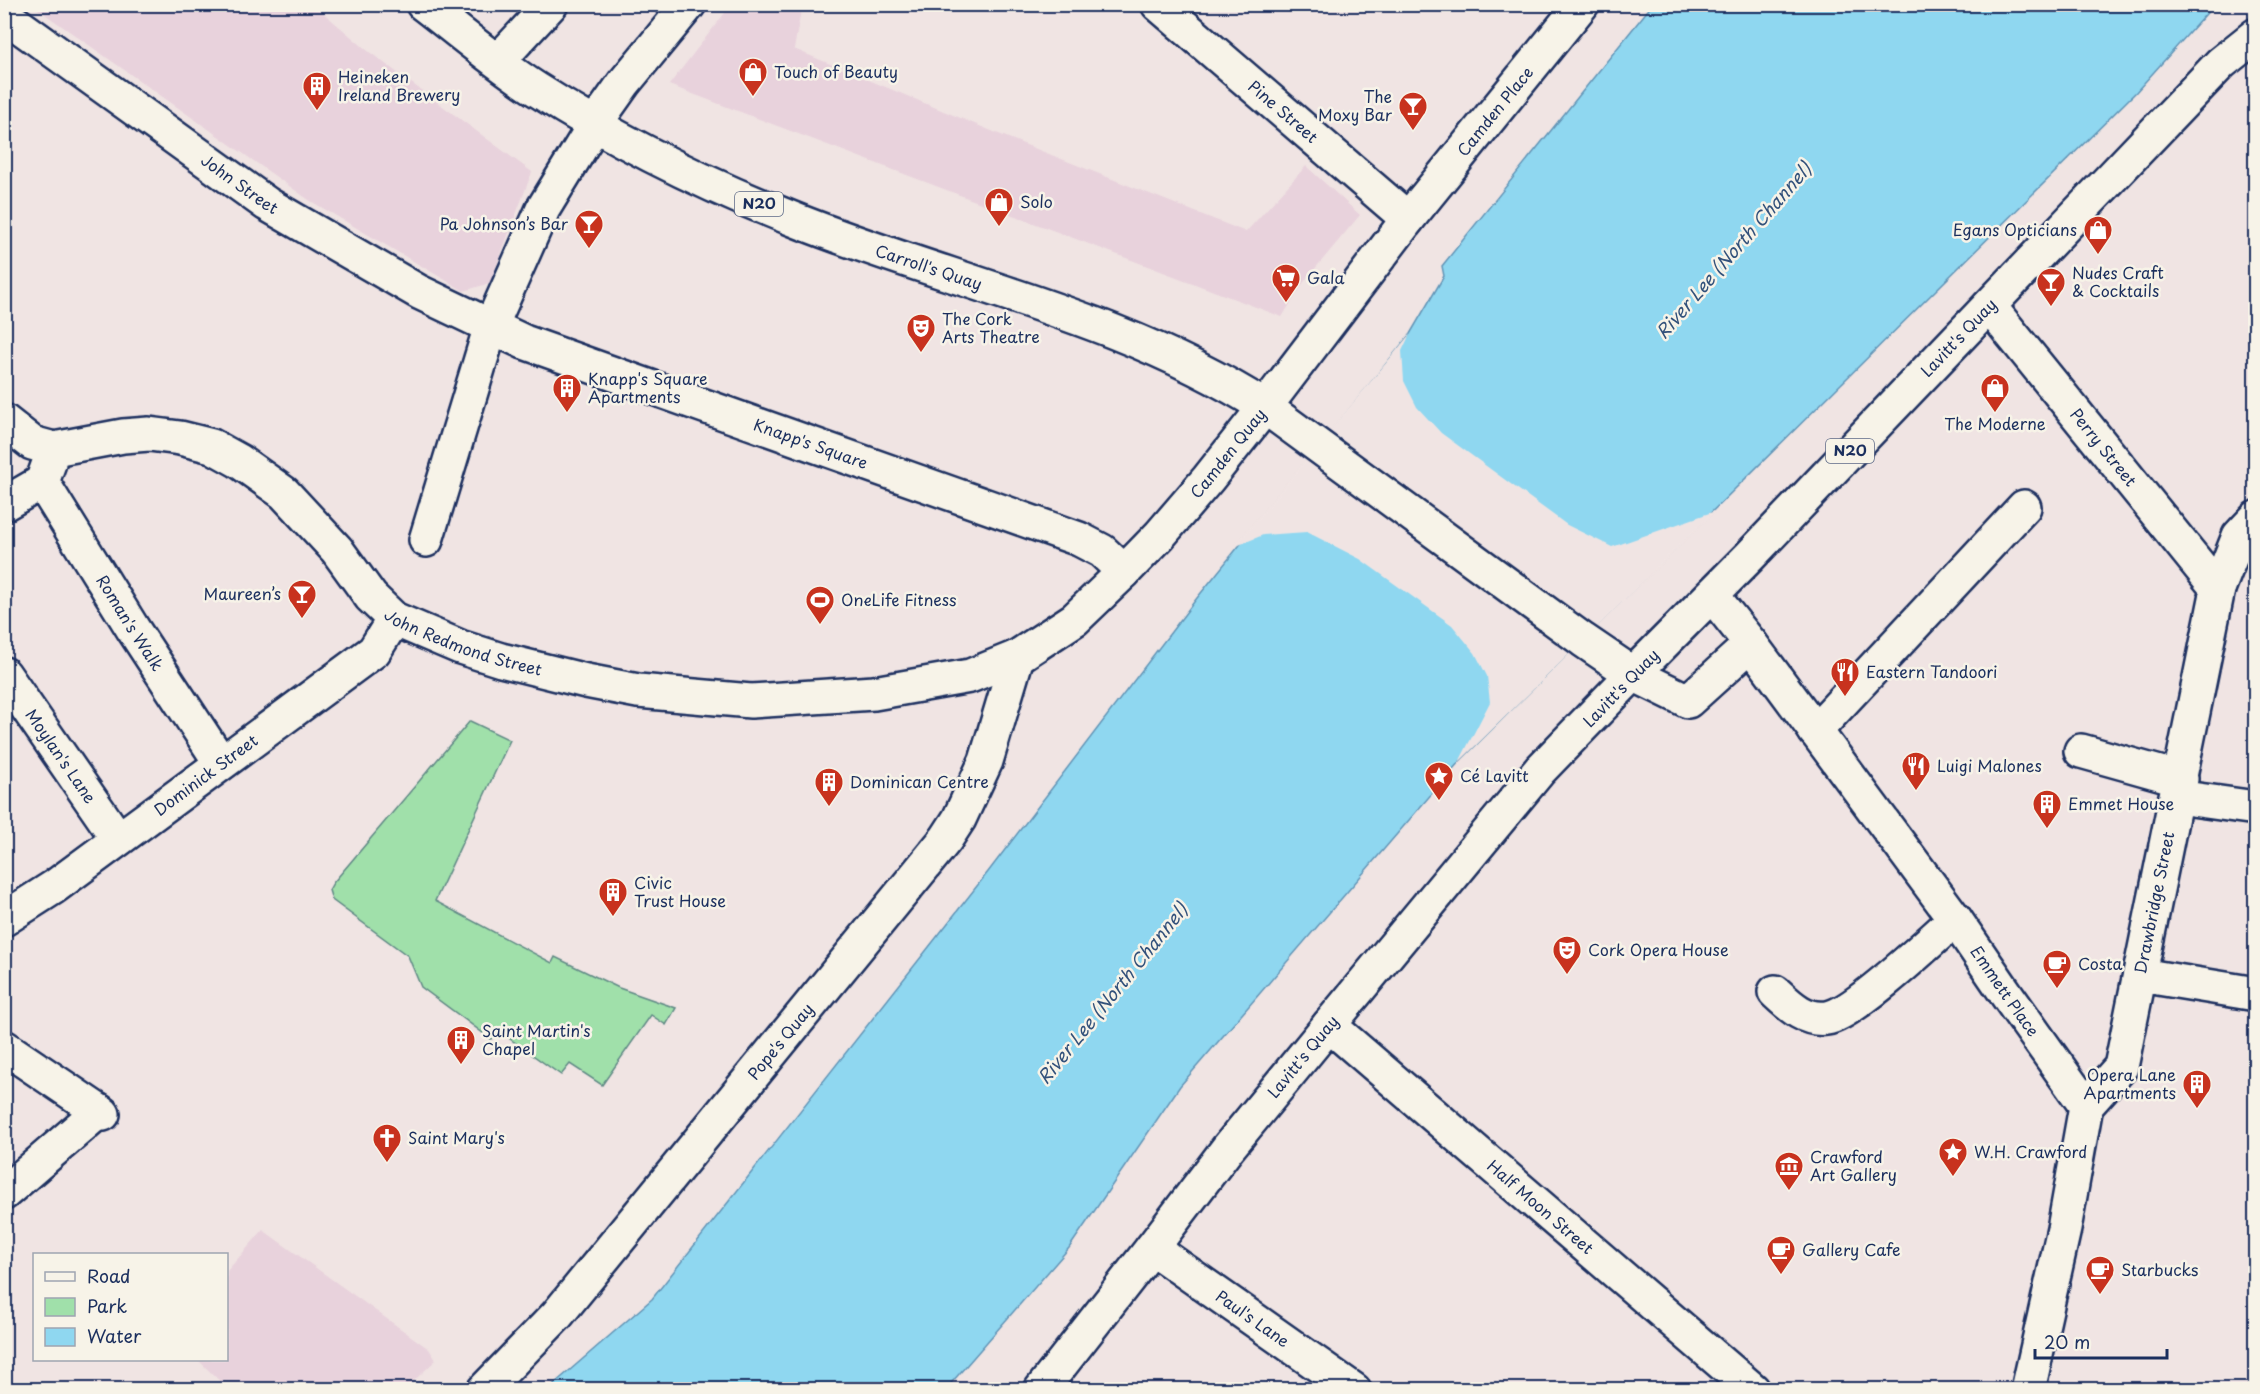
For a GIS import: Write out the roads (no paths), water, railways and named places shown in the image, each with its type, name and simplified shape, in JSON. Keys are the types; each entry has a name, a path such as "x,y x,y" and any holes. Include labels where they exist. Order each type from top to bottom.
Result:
{"main road":[{"name":"N20","path":"423,4 535,89 595,124"},
{"path":"498,61 551,4"},
{"path":"426,540 491,326 543,209 595,124 624,83 689,4"},
{"name":"Pine Street","path":"1158,4 1408,219"},
{"name":"Camden Place","path":"1408,219 1582,4"},
{"name":"John Street","path":"4,15 267,204 419,292 491,326"},
{"name":"Lavitt's Quay","path":"1041,1389 1228,1148 1540,771 1712,596 2221,63 2256,35"},
{"name":"Carroll's Quay","path":"595,124 693,176 793,219 929,269 1066,314 1171,356 1227,382 1265,407"},
{"name":"Camden Quay","path":"1017,657 1075,619 1124,572 1208,479 1408,219"},
{"name":"Perry Street","path":"1989,306 2218,589"},
{"name":"Knapp's Square","path":"491,326 535,346 1069,535 1102,551 1124,572"},
{"name":"N20","path":"1265,407 1583,640 1633,674"},
{"path":"4,421 32,443 54,449 42,482 4,504"},
{"name":"John Redmond Street","path":"54,449 123,436 149,434 180,438 212,447 239,461 284,493 337,550 371,597 394,620 460,647 586,681 638,691 751,701 874,693 918,686 970,676 1017,657"},
{"name":"Roman's Walk","path":"42,482 133,629 221,763"},
{"path":"1815,731 2024,507"},
{"name":"Drawbridge Street","path":"2086,1106 2121,1067 2218,589 2239,536 2256,518"},
{"name":"Emmett Place","path":"1712,596 1751,644 1955,919 2086,1106"},
{"name":"Dominick Street","path":"6,916 54,887 374,651 394,620"},
{"path":"1633,674 1688,701 1751,644"},
{"name":"Pope's Quay","path":"484,1389 556,1315 946,839 959,819 986,761 1017,657"},
{"name":"Moylan's Lane","path":"4,674 118,839"},
{"path":"2081,751 2179,788 2256,808"},
{"path":"1775,992 1794,1010 1811,1017 1829,1018 1860,1000 1955,919"},
{"path":"2140,975 2256,993"},
{"name":"Half Moon Street","path":"1329,1025 1753,1389"},
{"path":"4,1047 101,1112 4,1193"},
{"path":"2028,1389 2064,1229 2086,1106"},
{"name":"Paul's Lane","path":"1152,1248 1354,1389"}],"water":[{"name":"River Lee (North Channel)","path":"1652,5 2214,5 2136,92 1459,762 1180,1086 1069,1248 946,1389 547,1390 652,1299 988,872 1197,598 1410,334 1444,276 1442,266"}],"place":[{"name":"Touch of Beauty","path":"753,98"},
{"name":"Heineken Ireland Brewery","path":"317,112"},
{"name":"The Moxy Bar","path":"1413,132"},
{"name":"Solo","path":"999,228"},
{"name":"Pa Johnson’s Bar","path":"589,250"},
{"name":"Egans Opticians","path":"2098,256"},
{"name":"Gala","path":"1286,304"},
{"name":"Nudes Craft & Cocktails","path":"2051,308"},
{"name":"The Cork Arts Theatre","path":"921,354"},
{"name":"Knapp's Square Apartments","path":"567,414"},
{"name":"The Moderne","path":"1995,414"},
{"name":"Maureen’s","path":"302,620"},
{"name":"OneLife Fitness","path":"820,626"},
{"name":"Eastern Tandoori","path":"1845,698"},
{"name":"Luigi Malones","path":"1916,792"},
{"name":"Cé Lavitt","path":"1439,802"},
{"name":"Dominican Centre","path":"829,808"},
{"name":"Emmet House","path":"2047,830"},
{"name":"Civic Trust House","path":"613,918"},
{"name":"Cork Opera House","path":"1567,976"},
{"name":"Costa","path":"2057,990"},
{"name":"Saint Martin's Chapel","path":"461,1066"},
{"name":"Opera Lane Apartments","path":"2197,1110"},
{"name":"Saint Mary's","path":"387,1164"},
{"name":"W.H. Crawford","path":"1953,1178"},
{"name":"Crawford Art Gallery","path":"1789,1192"},
{"name":"Gallery Cafe","path":"1781,1276"},
{"name":"Starbucks","path":"2100,1296"}]}
